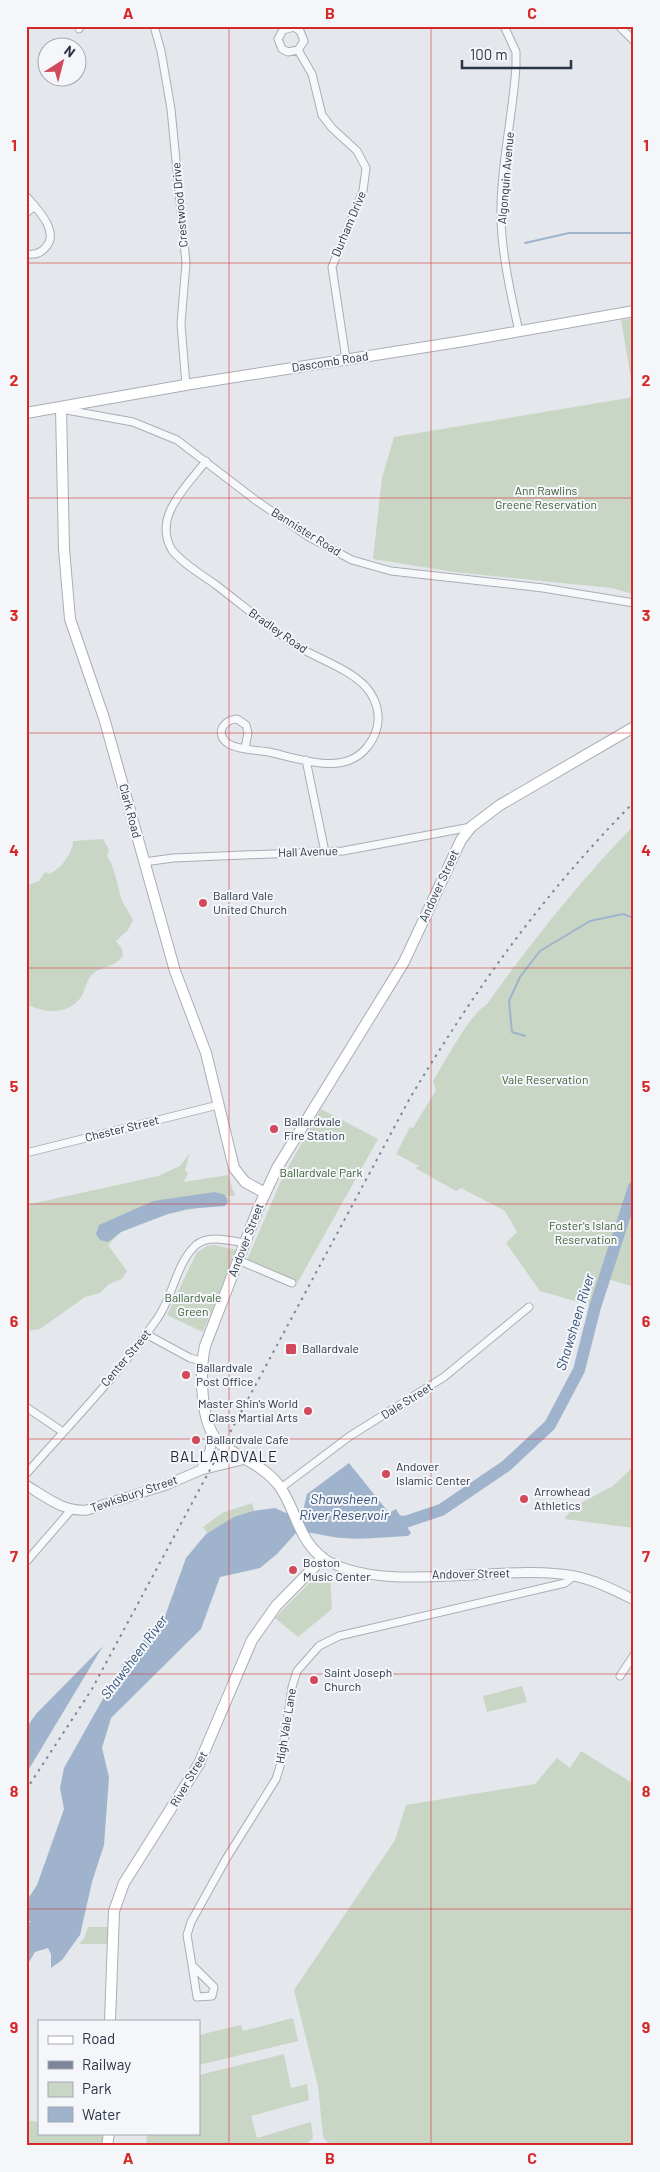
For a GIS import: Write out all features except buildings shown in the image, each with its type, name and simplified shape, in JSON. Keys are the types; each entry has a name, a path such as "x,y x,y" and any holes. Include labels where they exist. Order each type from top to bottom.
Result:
{"main road":[{"name":"Dascomb Road","path":"26,413 61,409 186,385 519,332 634,311"},
{"name":"Clark Road","path":"61,409 64,549 70,619 104,718 181,988 206,1053 234,1168 245,1182 265,1193"},
{"name":"Andover Street","path":"322,1558 312,1549 303,1535 281,1488 268,1474 220,1444 212,1433 203,1399 202,1361 207,1340 265,1193 291,1142 404,962 461,840 471,827 544,778 634,727"},
{"name":"River Street","path":"110,2020 114,1911 124,1883 199,1764 244,1654 255,1633 276,1606 322,1558"}],"street":[{"name":"Crestwood Drive","path":"154,26 161,51 171,109 186,264 181,324 186,385"},
{"name":"Algonquin Avenue","path":"504,26 514,47 516,66 502,199 501,228 504,257 519,332"},
{"path":"620,26 634,41"},
{"name":"Durham Drive","path":"298,50 312,74 322,115 332,128 357,151 366,168 364,191 332,267 346,359"},
{"path":"26,196 49,228 50,240 43,250 37,254 26,254"},
{"path":"26,213 35,206"},
{"name":"Bannister Road","path":"61,409 133,422 158,430 182,443 254,499 309,537 352,560 372,567 420,575 543,588 634,603"},
{"name":"Bradley Road","path":"206,461 167,517 165,534 172,550 279,633 361,682 375,703 377,727 373,739 361,754 339,764 306,760 245,748 230,744 223,738 222,730 228,720 237,719 246,725 248,733 245,748"},
{"path":"306,760 325,852"},
{"name":"Hall Avenue","path":"144,862 173,858 325,852 370,847 471,827"},
{"name":"Chester Street","path":"26,1152 218,1105"},
{"name":"Center Street","path":"26,1474 146,1334 162,1312 187,1258 197,1244 221,1239 245,1244"},
{"path":"238,1260 292,1283"},
{"name":"Dale Street","path":"281,1488 350,1436 444,1377 529,1307"},
{"path":"146,1334 189,1358 202,1361"},
{"path":"26,1407 63,1432"},
{"path":"201,1470 210,1451 212,1433"},
{"name":"Tewksbury Street","path":"70,1510 100,1508 201,1470 246,1459"},
{"path":"26,1485 70,1510 26,1562"},
{"name":"Andover Street","path":"322,1558 359,1571 397,1576 527,1573 574,1576 595,1582 634,1600"},
{"name":"High Vale Lane","path":"192,1965 210,1980 215,1992 212,1996 196,1997 188,1946 189,1928 226,1859 276,1779 281,1763 292,1687 297,1671 304,1661 319,1646 339,1636 565,1583 574,1576"},
{"path":"620,1676 634,1654"}],"green space":[{"path":"634,318 634,396 621,320"},
{"name":"Ann Rawlins Greene Reservation","path":"634,397 634,594 611,588 454,572 373,559 382,478 394,437"},
{"name":"Vale Reservation","path":"634,825 634,1287 605,1278 595,1307 540,1291 506,1243 517,1232 505,1211 461,1188 456,1191 415,1168 419,1166 396,1154 410,1127 413,1128 436,1090 433,1081 465,1028 487,1004 557,912"},
{"path":"103,839 109,850 107,856 114,870 122,900 133,920 128,930 116,941 122,949 123,956 116,963 91,975 81,997 76,1003 63,1010 48,1011 26,1004 26,886 39,881 45,872 49,874 57,869 71,851 73,841"},
{"name":"Ballardvale Park","path":"321,1109 378,1139 298,1282 247,1260 283,1176"},
{"path":"190,1153 185,1170 188,1173 184,1182 228,1175 235,1196 227,1196 231,1201 159,1216 123,1230 108,1245 127,1271 122,1279 109,1284 100,1293 85,1297 40,1329 26,1331 26,1205 158,1176 180,1166"},
{"name":"Ballardvale Green","path":"214,1245 237,1250 203,1332 167,1315 197,1252 207,1246"},
{"path":"634,1466 634,1528 564,1519 575,1506 613,1486"},
{"path":"252,1503 254,1510 209,1535 203,1527 222,1513"},
{"path":"330,1574 332,1609 298,1637 275,1618 311,1581"},
{"path":"522,1686 527,1702 487,1712 483,1696"},
{"path":"581,1751 634,1784 634,2146 331,2146 323,2137 318,2086 294,1990 395,1840 406,1805 535,1784 557,1758 570,1768"},
{"path":"88,1927 108,1927 108,1944 79,1944 84,1939"},
{"path":"293,2018 298,2041 200,2065 200,2035 241,2025 243,2031"},
{"path":"284,2054 291,2088 307,2084 309,2100 251,2116 257,2138 311,2122 313,2138 305,2146 146,2146 147,2134 200,2134 200,2075"},
{"path":"26,2120 38,2122 38,2134 103,2134 102,2146 26,2146"}],"water":[{"path":"215,1192 225,1195 228,1202 225,1206 187,1209 168,1214 121,1232 108,1242 100,1240 96,1234 99,1225 153,1201"},
{"name":"Shawsheen River Reservoir","path":"349,1463 389,1513 396,1509 411,1533 408,1536 358,1539 296,1533 277,1554 260,1568 220,1577 201,1629 111,1718 102,1748 109,1777 104,1845 92,1882 80,1935 62,1960 51,1968 51,1954 48,1948 35,1952 26,1967 26,1925 31,1921 26,1921 26,1902 37,1885 64,1809 60,1788 64,1768 122,1665 165,1616 186,1558 206,1534 234,1517 253,1511 275,1508 286,1513 303,1511 307,1494"},
{"path":"103,1646 26,1774 26,1728 36,1714"}],"waterway":[{"path":"525,243 569,233 634,233"},
{"path":"525,1036 512,1032 509,1001 520,977 540,951 590,921 623,914 634,918"},
{"name":"Shawsheen River","path":"387,1520 405,1522 441,1510 506,1466 550,1425 579,1370 595,1307 634,1187"}],"railway":[{"path":"26,1790 92,1689 410,1098 435,1057 486,980 541,907 634,802"}],"place":[{"name":"Ballard Vale United Church","path":"203,903"},
{"name":"Ballardvale Fire Station","path":"274,1129"},
{"name":"Ballardvale","path":"291,1349"},
{"name":"Ballardvale Post Office","path":"186,1375"},
{"name":"Master Shin's World Class Martial Arts","path":"308,1411"},
{"name":"Ballardvale Cafe","path":"196,1440"},
{"name":"Andover Islamic Center","path":"386,1474"},
{"name":"Arrowhead Athletics","path":"524,1499"},
{"name":"Boston Music Center","path":"293,1570"},
{"name":"Saint Joseph Church","path":"314,1680"}],"district":[{"name":"BALLARDVALE","path":"224,1457"}],"park label":[{"name":"Foster's Island Reservation","path":"586,1233"}]}
